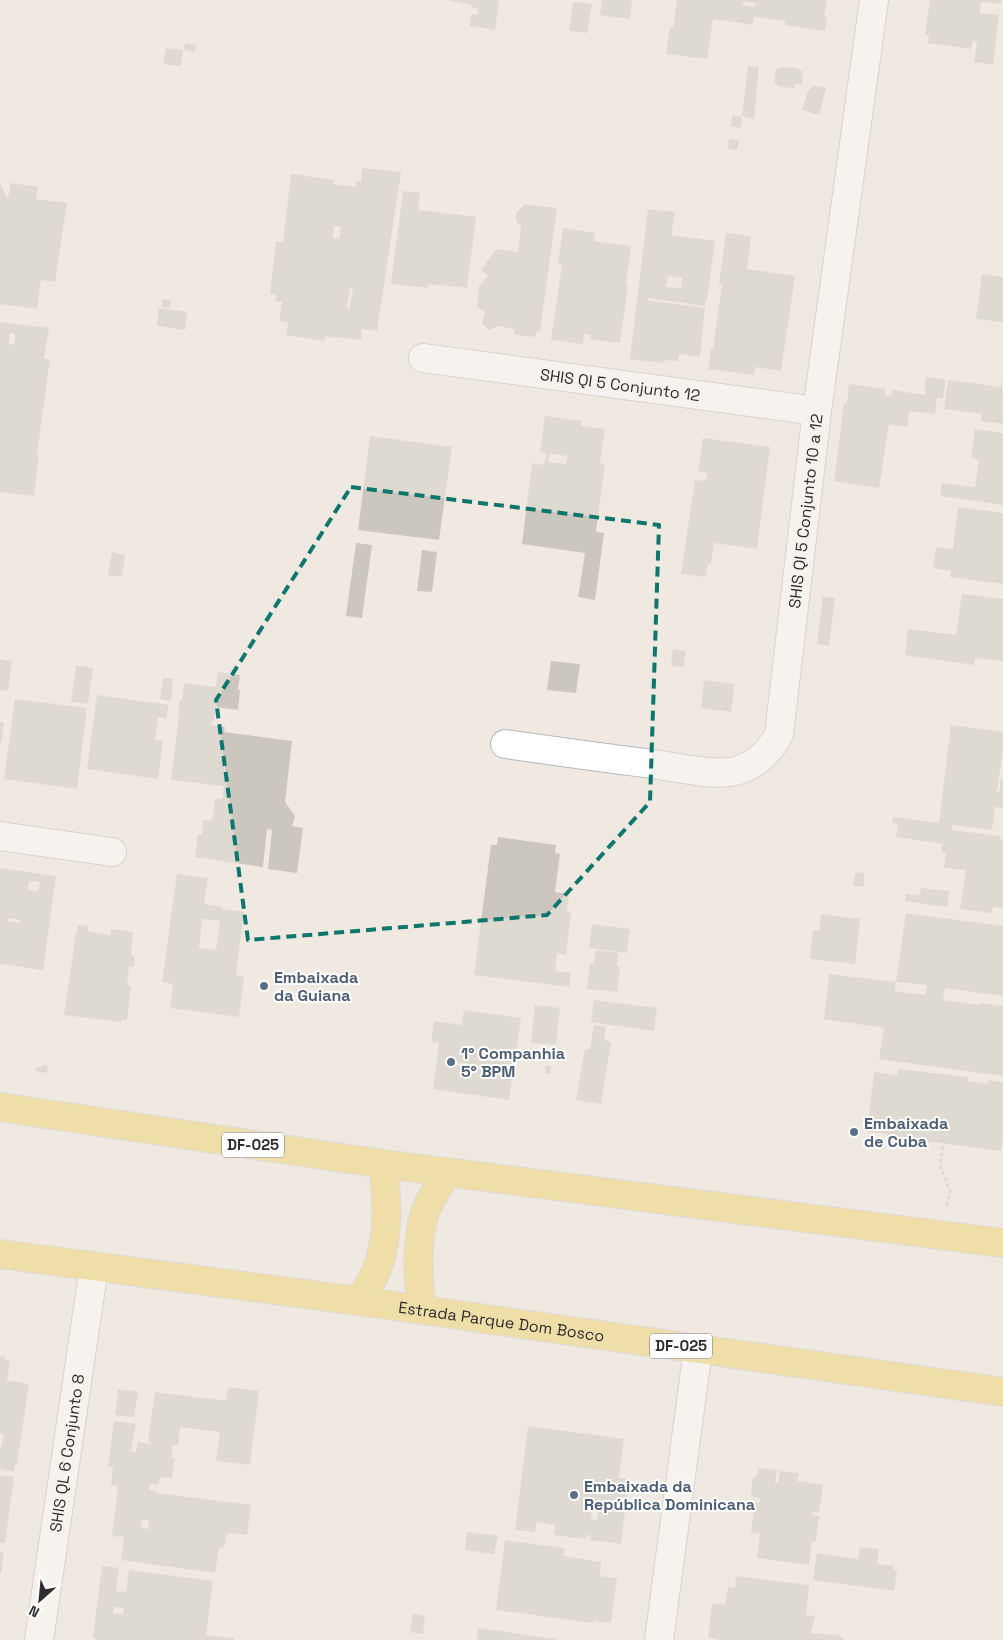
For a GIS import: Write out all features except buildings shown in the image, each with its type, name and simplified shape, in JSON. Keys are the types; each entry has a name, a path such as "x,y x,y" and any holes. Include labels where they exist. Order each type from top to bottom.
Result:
{"main road":[{"name":"DF-025","path":"0,1107 447,1173 1003,1243"},
{"path":"359,1301 376,1272 384,1237 387,1197 382,1164"},
{"path":"422,1310 419,1246 426,1210 447,1173"},
{"name":"Estrada Parque Dom Bosco","path":"0,1254 359,1301 1003,1392"}],"street":[{"name":"SHIS QI 5 Conjunto 10 a 12","path":"505,744 695,770 729,772 744,768 760,759 771,748 780,734 817,411 874,0"},
{"name":"SHIS QI 5 Conjunto 12","path":"423,358 817,411"},
{"path":"0,836 112,852"},
{"name":"SHIS QL 6 Conjunto 8","path":"39,1640 94,1267"},
{"path":"659,1640 698,1348"}],"path":[{"path":"943,1146 940,1165 950,1191 945,1216"}],"highlighted area":[{"path":"351,487 659,525 650,802 547,915 248,940 216,700"}],"place":[{"name":"Embaixada da Guiana","path":"264,986"},
{"name":"1° Companhia 5° BPM","path":"451,1062"},
{"name":"Embaixada de Cuba","path":"854,1132"},
{"name":"Embaixada da República Dominicana","path":"574,1495"}]}
